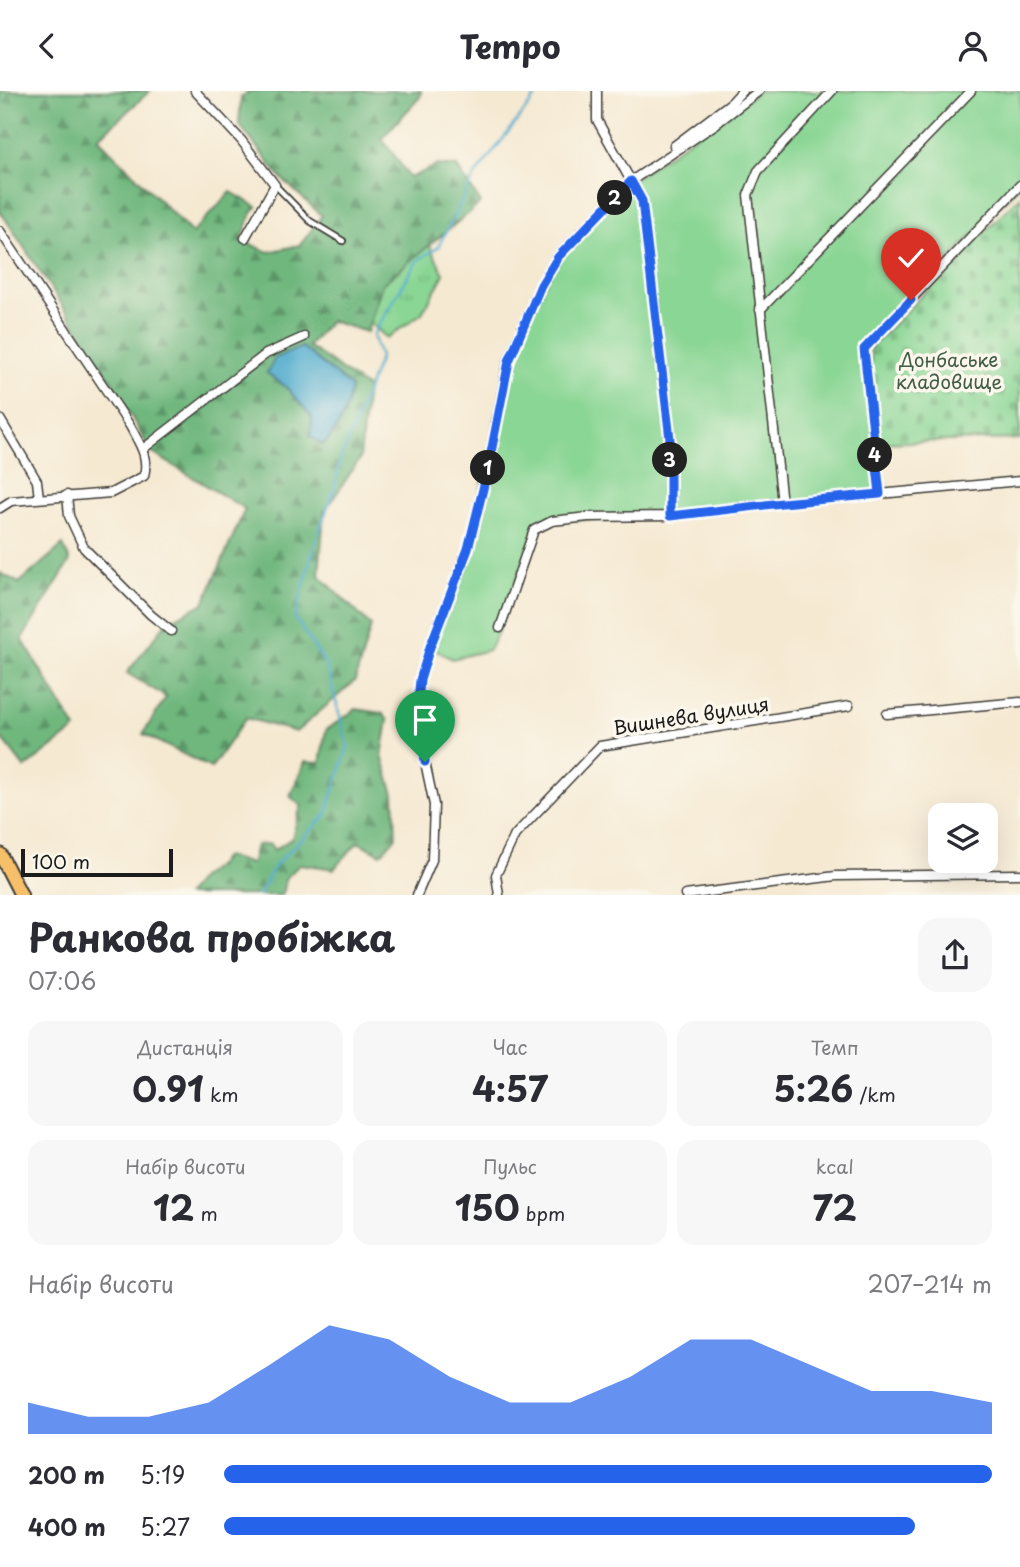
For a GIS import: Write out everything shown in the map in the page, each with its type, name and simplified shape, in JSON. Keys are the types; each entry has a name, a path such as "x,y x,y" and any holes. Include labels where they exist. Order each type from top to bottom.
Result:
{"main road":[{"path":"0,854 21,895"}],"street":[{"path":"195,91 241,140 275,185 245,238"},
{"path":"597,91 597,121 642,201 670,439 670,516"},
{"path":"417,895 432,860 434,805 425,762 418,702 420,680 468,549 487,473 509,361 541,285 558,257 631,181 732,102 742,91"},
{"path":"631,181 713,126 759,91"},
{"path":"782,503 748,195 758,171 832,91"},
{"path":"760,310 971,91"},
{"path":"880,494 864,349 1020,185"},
{"path":"0,231 143,449 147,465 144,476 111,493 11,501 0,508"},
{"path":"143,449 266,354 304,337"},
{"path":"0,419 37,481 39,498"},
{"path":"500,628 534,530 552,521 670,516 1020,481"},
{"path":"67,495 69,516 84,548 151,615 172,631"},
{"path":"887,714 1020,702"},
{"name":"Вишнева вулиця","path":"499,895 496,874 515,835 600,746 849,706"},
{"path":"685,895 836,876 1020,874"}],"lane":[{"path":"275,185 310,221 343,241"}],"green space":[{"path":"0,91 150,91 98,138 192,233 231,192 257,207 241,240 268,252 300,245 322,216 278,175 239,124 241,97 251,91 421,91 420,97 382,138 410,178 438,165 457,167 481,203 382,284 367,332 330,321 308,346 367,388 360,459 324,512 319,575 371,626 355,681 296,732 246,718 211,768 143,734 166,697 127,673 166,623 204,603 245,509 151,452 110,378 0,211","holes":["301,347 345,415 310,436 313,417 286,387 267,373"]},
{"path":"759,91 1020,91 1020,185 864,349 880,494 670,516 552,521 534,530 500,628 489,650 452,659 430,647 468,549 508,361 558,256 631,181"},
{"name":"Донбаське кладовище","path":"1020,196 1020,439 877,443 870,348"},
{"path":"429,245 444,274 422,313 387,338 370,323 382,284"},
{"path":"63,545 70,561 22,639 76,729 25,768 0,736 0,573 19,583"},
{"path":"356,709 382,713 388,720 382,756 394,794 396,837 381,854 358,842 334,869 300,864 286,878 282,895 186,895 201,877 217,866 225,856 251,864 256,845 270,844 274,850 292,838 301,806 290,796 305,762 320,763 326,730"}],"water":[{"path":"302,347 351,387 342,418 323,445 310,436 312,417 286,387 267,373 275,358"}],"waterway":[{"path":"258,895 277,863 326,815 348,746 326,665 295,618 340,461 380,357 373,335 417,261 438,247 476,174 540,91"}],"route":[{"path":"425,762 418,702 420,680 468,549 487,473 509,361 541,285 558,257 631,181 642,201 670,439 670,516 880,494 864,349 911,300"}]}
